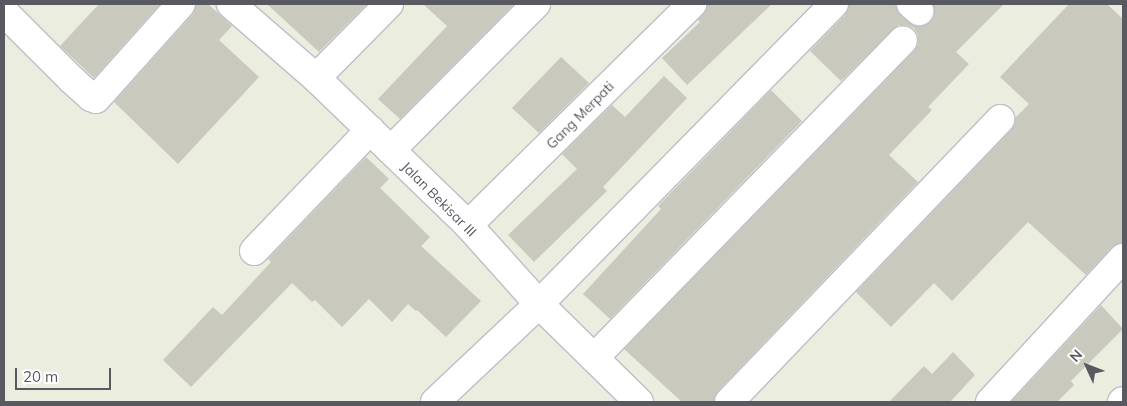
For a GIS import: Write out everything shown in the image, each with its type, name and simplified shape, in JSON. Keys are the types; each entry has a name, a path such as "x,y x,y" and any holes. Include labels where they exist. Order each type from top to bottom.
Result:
{"street":[{"path":"4,12 72,79 96,99 181,4"},
{"path":"316,78 389,4"},
{"path":"391,150 536,4"},
{"name":"Gang Merpati","path":"468,225 692,4"},
{"path":"436,402 539,304 834,4"},
{"name":"Jalan Bekisar III","path":"237,5 316,78 468,225 539,304 639,402"},
{"path":"594,358 903,40"},
{"path":"729,402 1000,119"},
{"path":"254,251 370,130"},
{"path":"990,402 1123,258"}],"building":[{"path":"99,4 160,4 94,78 60,46"},
{"path":"196,4 208,4 232,26 219,40 259,77 178,164 114,102 193,14"},
{"path":"267,4 367,4 319,52"},
{"path":"423,4 514,4 400,119 378,99 447,26"},
{"path":"707,4 772,4 687,85 662,58 700,22 698,20 707,9"},
{"path":"849,4 896,4 901,16 916,26 924,26 931,21 934,14 932,4 1004,4 956,52 969,64 928,107 932,110 889,155 918,182 718,391 714,402 682,402 624,349 914,51 918,44 918,35 914,28 898,25 841,81 810,51 845,15"},
{"path":"1069,4 1107,4 1123,19 1123,243 1112,247 1086,275 1028,222 952,301 934,283 891,327 856,292 1011,130 1015,118 1029,104 1000,77"},
{"path":"561,57 589,83 539,133 512,108"},
{"path":"664,76 687,98 603,187 607,191 534,262 508,235 577,169 562,154 612,105 625,117"},
{"path":"771,90 802,121 610,319 583,294 661,209 658,206"},
{"path":"366,157 389,179 380,188 430,237 421,246 481,301 446,337 408,304 392,322 369,299 342,327 315,300 312,302 292,283 191,387 163,360 213,307 222,315 271,262 268,259"},
{"path":"1101,305 1123,329 1071,381 1074,385 1057,402 1011,402"},
{"path":"953,352 975,375 950,402 889,402 924,366 932,374"}]}
